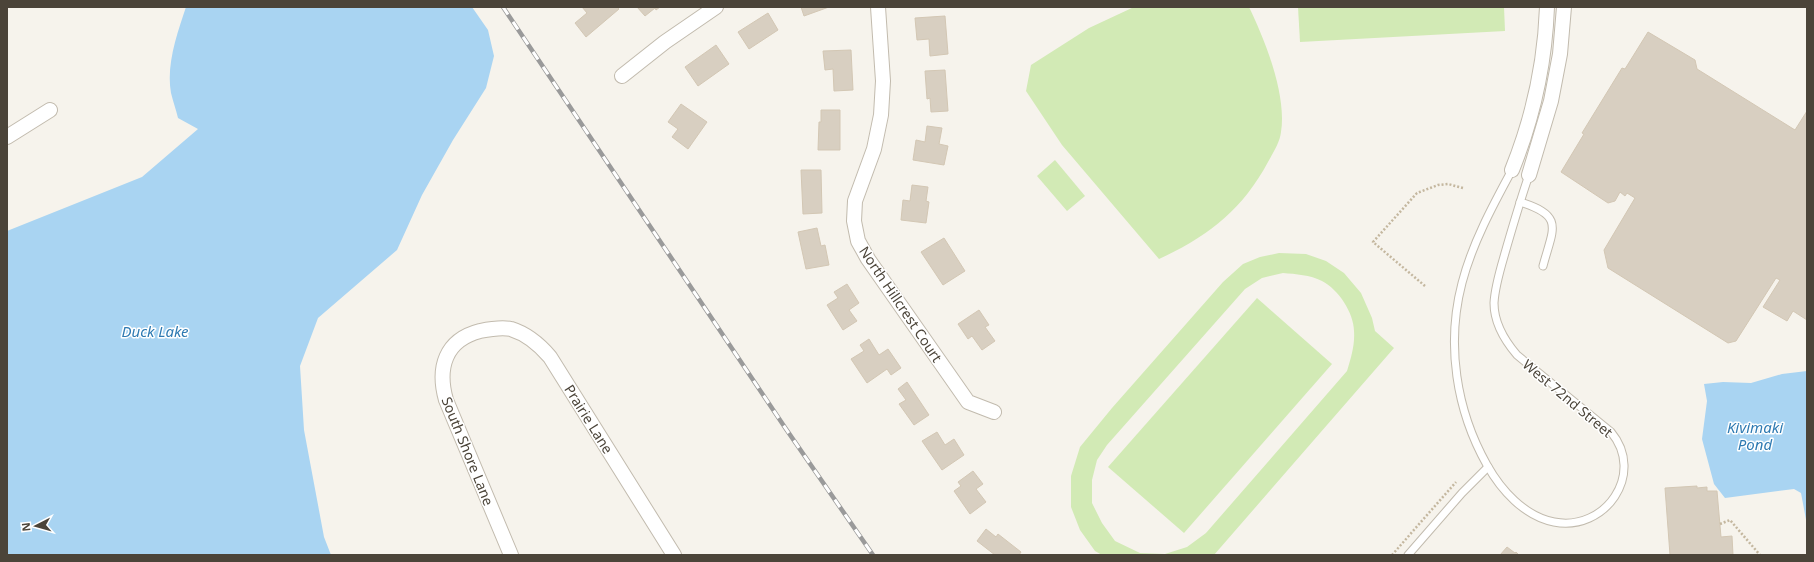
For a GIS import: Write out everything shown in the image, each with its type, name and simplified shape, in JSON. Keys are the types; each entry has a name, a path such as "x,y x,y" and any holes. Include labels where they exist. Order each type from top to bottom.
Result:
{"street":[{"path":"622,76 665,42 716,7"},
{"name":"North Hillcrest Court","path":"878,7 883,81 881,115 874,149 855,201 854,221 858,242 868,259 968,402 994,412"},
{"name":"West 72nd Street","path":"1512,170 1521,149 1536,97 1548,7"},
{"name":"West 72nd Street","path":"1529,175 1551,101 1560,54 1564,7"},
{"path":"7,137 50,110"},
{"name":"Prairie Lane","path":"473,333 490,328 510,329 525,335 539,344 550,357 674,555"},
{"name":"South Shore Lane","path":"473,333 458,341 449,353 442,368 441,384 449,407 511,555"}],"lane":[{"name":"West 72nd Street","path":"1512,170 1466,268 1458,300 1454,333 1455,366 1464,410 1472,436 1488,467 1502,488 1519,504 1541,518 1562,523 1574,522 1590,518 1606,508 1618,490 1624,471 1624,458 1620,445 1611,432 1517,355 1510,348 1499,328 1495,308 1496,292 1502,264 1529,175"},
{"path":"1520,202 1540,209 1551,218 1553,229 1544,266"},
{"path":"1408,555 1462,492 1488,467"}],"path":[{"path":"1425,286 1374,242 1417,193 1438,185 1448,184 1462,188"},
{"path":"1392,555 1456,482"},
{"path":"1720,524 1730,520 1760,555"}],"green space":[{"path":"1134,7 1249,7 1268,51 1278,85 1281,102 1282,117 1279,140 1258,179 1247,194 1235,208 1209,231 1159,259 1062,145 1026,91 1031,65 1089,28"},
{"path":"1298,7 1504,7 1505,31 1300,42"},
{"path":"1055,160 1085,196 1067,211 1037,176"},
{"path":"1279,253 1306,254 1326,261 1344,273 1361,293 1372,318 1375,331 1394,348 1214,555 1102,555 1095,551 1080,530 1071,507 1071,476 1080,447 1112,408 1223,282 1243,264 1260,257","holes":["1283,273 1308,276 1322,281 1334,290 1344,302 1351,317 1354,331 1353,346 1347,371 1206,533 1187,547 1165,554 1140,553 1115,541 1102,523 1092,503 1092,480 1097,460 1107,445 1245,289 1262,278"]},
{"path":"1257,298 1332,364 1184,533 1108,467"}],"water":[{"name":"Duck Lake","path":"186,7 472,7 488,30 494,56 486,88 453,140 422,195 397,250 318,318 300,366 304,430 324,537 331,555 7,555 7,231 142,177 198,129 178,118 171,93 171,61"},
{"name":"Kivimaki Pond","path":"1807,371 1807,525 1801,493 1794,489 1725,498 1714,484 1702,439 1707,401 1704,384 1723,382 1751,383 1782,374"}],"building":[{"path":"582,7 617,7 619,9 586,37 575,23 587,13"},
{"path":"637,7 660,7 656,10 655,8 645,16"},
{"path":"801,7 829,7 804,16"},
{"path":"768,13 778,30 749,49 738,32"},
{"path":"945,16 948,54 930,56 929,39 917,40 915,18"},
{"path":"1648,32 1695,60 1697,69 1795,130 1807,111 1807,320 1793,311 1787,321 1763,307 1780,280 1776,278 1736,341 1728,343 1608,268 1604,250 1635,198 1627,193 1625,196 1620,192 1615,201 1608,203 1561,172 1584,134 1582,133 1622,68 1625,69"},
{"path":"716,45 729,64 698,86 685,67"},
{"path":"851,50 853,90 834,91 833,69 825,70 823,51"},
{"path":"945,70 948,111 931,112 930,98 927,99 925,71"},
{"path":"681,104 707,122 688,149 672,137 678,129 668,122"},
{"path":"821,110 840,110 840,150 818,150"},
{"path":"927,126 942,128 939,144 948,146 944,165 913,160 916,140 925,142"},
{"path":"801,170 821,170 822,213 803,214"},
{"path":"912,185 928,187 926,201 929,202 926,223 901,220 903,200 910,201"},
{"path":"817,228 821,246 825,245 829,265 806,269 798,232"},
{"path":"944,238 965,271 943,285 921,252"},
{"path":"847,284 859,303 849,310 857,321 843,330 827,305 838,298 834,292"},
{"path":"979,310 989,325 985,327 995,341 982,350 972,336 968,339 958,324"},
{"path":"869,339 879,355 888,349 901,368 891,375 887,369 867,383 851,359 864,351 860,345"},
{"path":"907,382 929,415 914,425 899,404 906,400 898,389"},
{"path":"937,432 945,445 954,439 964,455 942,470 922,441"},
{"path":"973,471 983,484 976,489 986,502 970,514 954,491 961,486 958,482"},
{"path":"1697,486 1697,488 1707,487 1707,491 1717,491 1721,537 1732,536 1733,555 1670,555 1665,488"},
{"path":"986,529 996,537 998,534 1021,552 1019,555 995,555 977,541"},
{"path":"1507,547 1515,553 1516,552 1519,555 1500,555"}],"railway":[{"path":"503,7 786,429 873,555"}]}
